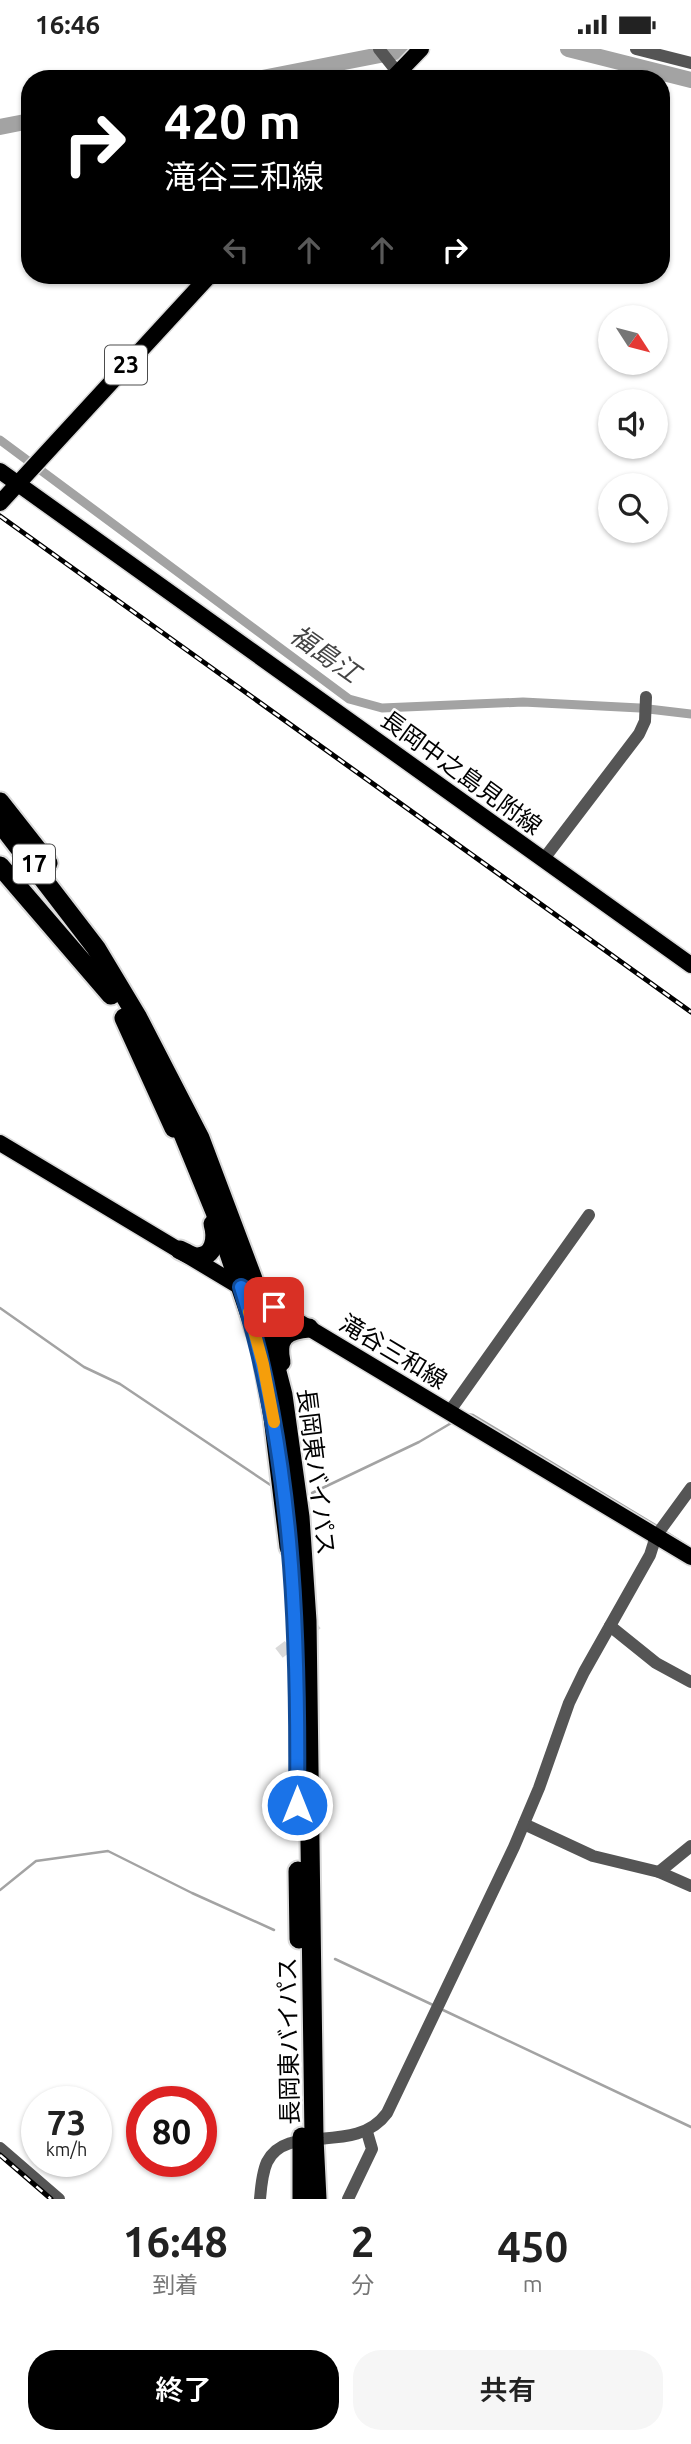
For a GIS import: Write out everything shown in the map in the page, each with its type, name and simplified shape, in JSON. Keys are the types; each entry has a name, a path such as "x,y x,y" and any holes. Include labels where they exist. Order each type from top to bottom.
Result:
{"highway":[{"path":"0,801 28,835 61,909 123,1008"},
{"name":"17","path":"0,823 61,909"},
{"name":"17","path":"0,841 61,909"},
{"path":"0,866 61,909 109,959 123,1008 199,1184 215,1229 215,1243 207,1254 198,1257 180,1250"},
{"name":"長岡東バイパス","path":"123,1008 173,1108 215,1212 241,1287 263,1364 273,1417 289,1539 297,1717 308,2139 317,2199"},
{"name":"長岡東バイパス","path":"123,1008 201,1138 259,1298 283,1395 292,1446 307,1621 308,2139 302,2199"},
{"path":"307,1621 307,1550 299,1460 279,1348 288,1332 309,1328"}],"main road":[{"path":"401,70 421,49"},
{"name":"23","path":"0,503 202,284"},
{"name":"長岡中之島見附線","path":"0,471 23,479 543,860 691,965"},
{"name":"滝谷三和線","path":"0,1143 691,1557"}],"street":[{"path":"379,49 391,70"},
{"path":"636,49 691,63"},
{"path":"543,860 639,734 646,715 646,699"},
{"path":"449,1412 589,1215"},
{"path":"260,2199 264,2171 269,2158 278,2149 308,2139 351,2137 367,2132 378,2125 392,2105 524,1823 569,1703 650,1555 656,1536 691,1488"},
{"path":"610,1626 656,1663 691,1682"},
{"path":"524,1823 593,1856 659,1872 691,1886"},
{"path":"659,1872 691,1846"},
{"path":"348,2199 372,2149 367,2132"},
{"path":"0,2148 59,2199"}],"waterway":[{"path":"303,70 411,49"},
{"path":"568,49 651,70"},
{"path":"670,75 691,80"},
{"path":"0,127 21,123"},
{"name":"福島江","path":"0,440 349,699 382,708 523,702 640,708 691,714"},
{"path":"0,1308 84,1367 120,1384 272,1486"},
{"path":"467,1414 473,1415 657,1526"},
{"path":"312,1493 419,1442 453,1422"},
{"path":"666,1532 691,1548"},
{"path":"0,1890 36,1861 108,1851 274,1930"},
{"path":"335,1959 433,2005"},
{"path":"443,2010 691,2127"}],"tunnel":[{"path":"279,1653 319,1622"}],"railway":[{"path":"0,516 691,1012"},
{"path":"0,2155 51,2199"}],"slow traffic":[{"path":"249,1312 263,1364 274,1422"}],"route":[{"path":"274,1307 241,1287 263,1364 273,1417 289,1539 297,1691 297,1805"}]}
